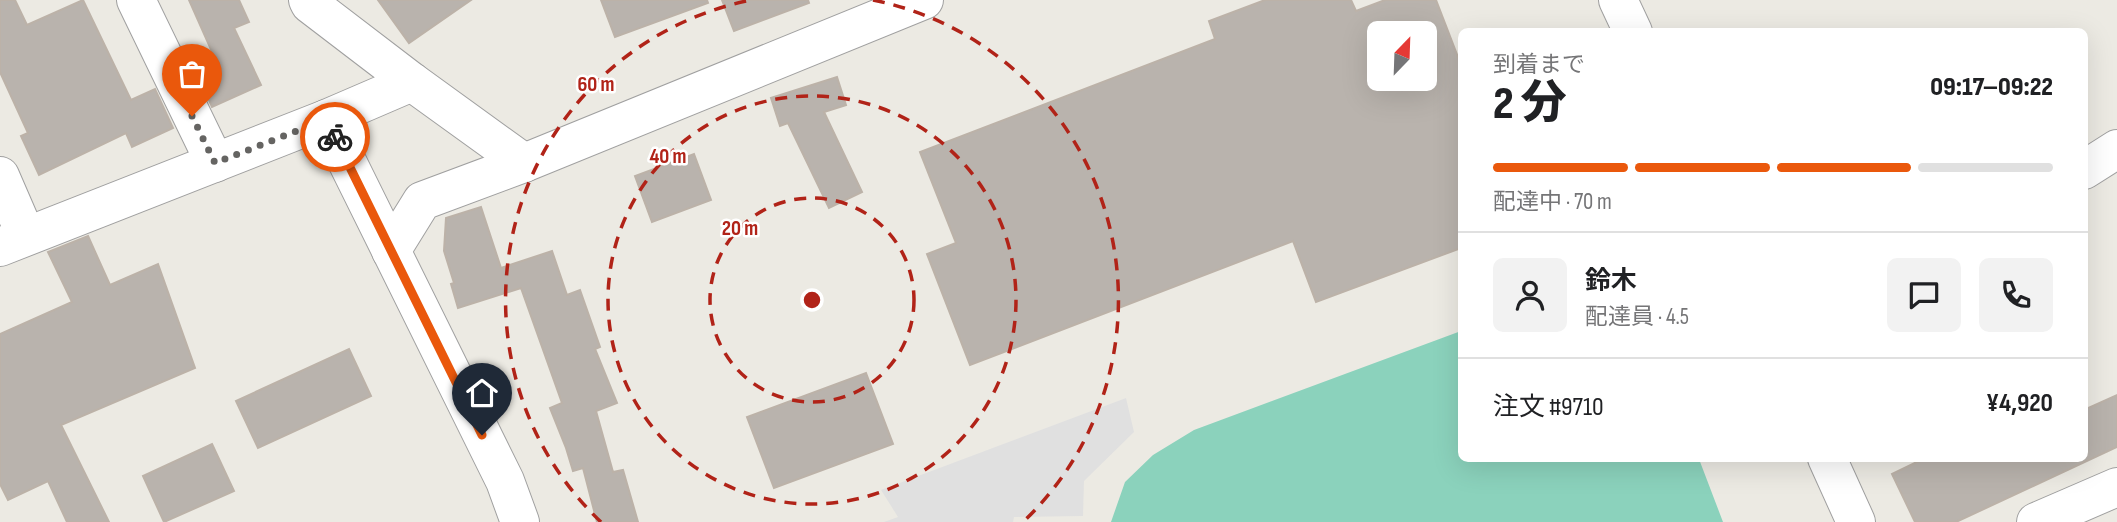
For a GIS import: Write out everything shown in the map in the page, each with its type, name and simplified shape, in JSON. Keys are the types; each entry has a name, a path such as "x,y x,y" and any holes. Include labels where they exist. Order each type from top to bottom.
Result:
{"street":[{"path":"136,0 215,163"},
{"path":"391,251 422,201 524,163 924,0"},
{"path":"1618,0 1631,28"},
{"path":"312,1 412,82 524,163"},
{"path":"0,176 13,242 327,119 412,82"},
{"path":"327,119 505,481 514,521"},
{"path":"2088,167 2117,149"},
{"path":"1829,462 1856,522"},
{"path":"2036,522 2117,487"}],"green space":[{"path":"1458,332 1458,462 1700,462 1723,522 1111,522 1125,482 1153,455 1194,430"}],"shaded area":[{"path":"1126,398 1134,432 1084,481 1083,516 1014,517 1013,522 884,522 898,517 881,490"}],"building":[{"path":"0,0 15,0 27,25 83,0 131,100 155,89 173,128 132,147 126,133 39,175 21,136 28,133 0,72"},
{"path":"189,0 239,0 249,22 234,28 261,85 212,107 193,64 213,54"},
{"path":"378,0 471,0 409,43"},
{"path":"601,0 707,0 708,3 615,37"},
{"path":"722,0 808,0 809,3 734,31"},
{"path":"1265,0 1351,0 1356,11 1385,0 1436,0 1458,57 1458,249 1316,302 1293,241 970,365 927,254 956,243 920,152 1215,39 1209,21"},
{"path":"837,77 846,105 824,112 862,192 829,208 788,123 780,126 771,98"},
{"path":"694,154 711,200 652,222 635,176"},
{"path":"481,207 501,268 552,251 567,295 580,290 600,347 595,349 617,403 596,411 613,472 623,470 638,522 597,522 583,468 573,471 550,408 562,403 521,288 458,308 444,251 446,218"},
{"path":"88,236 110,285 158,264 195,368 61,425 109,522 67,522 48,481 8,500 0,484 0,334 72,302 48,252"},
{"path":"349,349 371,396 258,448 236,401"},
{"path":"866,373 893,444 774,488 747,417"},
{"path":"2117,395 2117,447 2088,461 2088,408"},
{"path":"212,444 234,491 164,522 143,476"},
{"path":"1917,462 2085,462 1956,522 1915,522 1892,474"}],"way so far":[{"path":"192,116 215,163 327,119 335,137"}],"route":[{"path":"335,137 482,435"}]}
